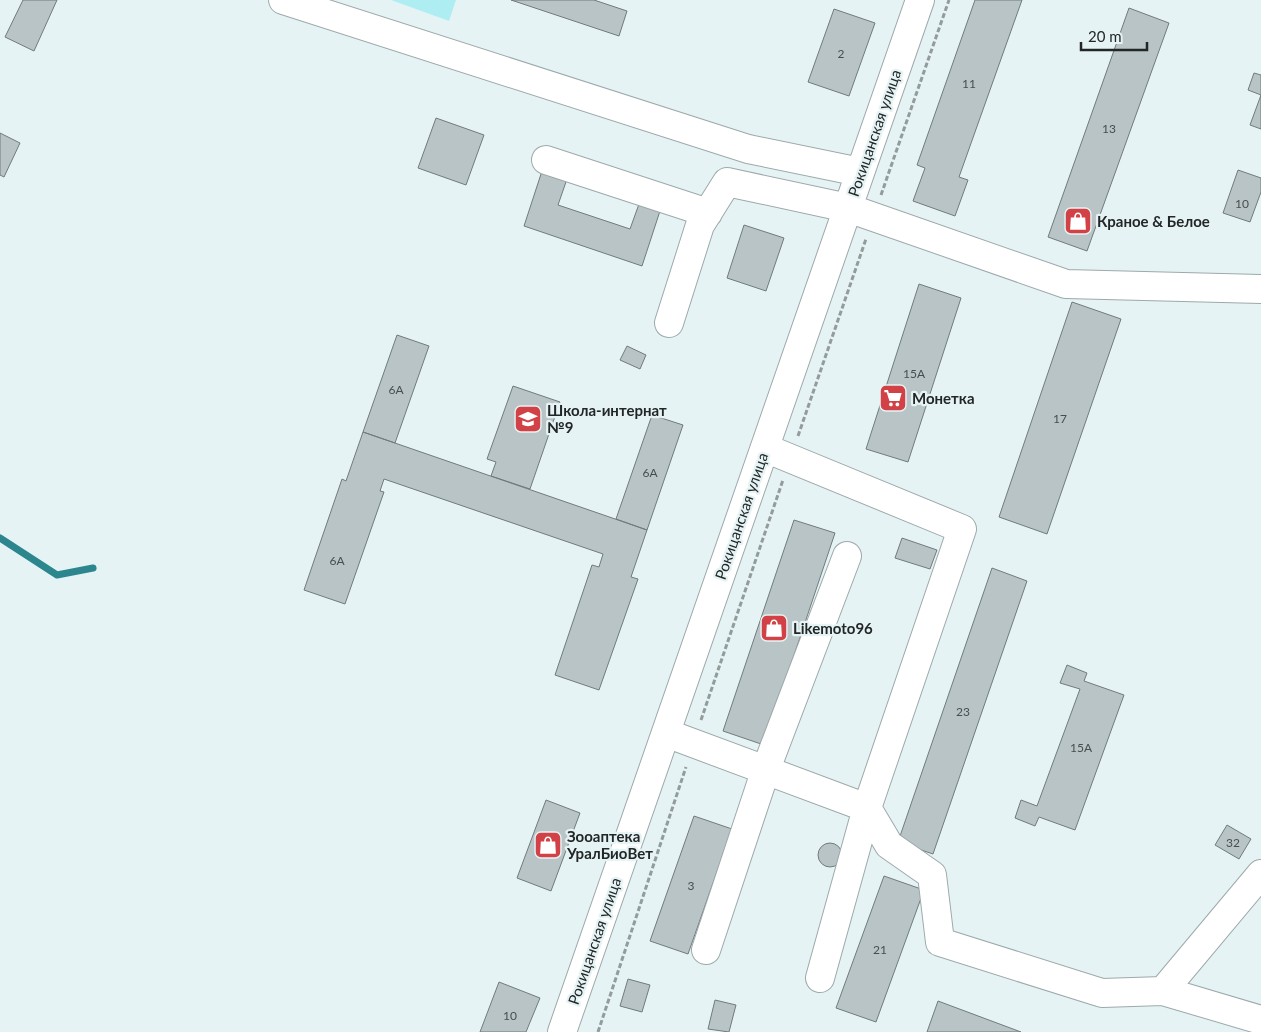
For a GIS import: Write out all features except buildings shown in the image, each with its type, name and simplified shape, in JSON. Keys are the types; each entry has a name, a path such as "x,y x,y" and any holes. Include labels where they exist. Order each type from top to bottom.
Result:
{"street":[{"path":"283,0 748,150 860,172"},
{"name":"Рокицанская улица","path":"562,1032 920,0"},
{"path":"546,160 708,213"},
{"path":"669,323 700,225 728,182 848,208 1066,284 1261,289"},
{"path":"764,448 962,529 868,808 820,978"},
{"path":"706,950 766,769 847,556"},
{"path":"666,733 868,808 889,845 932,874 940,942 1102,993 1163,991 1261,1020"},
{"path":"1163,991 1257,880"}],"path":[{"path":"598,1032 790,458 950,0"}],"shaded area":[{"path":"391,0 456,0 449,21"}],"waterway":[{"path":"0,538 57,575 93,568"}],"place":[{"name":"Краное & Белое","path":"1078,221"},
{"name":"Монетка","path":"893,398"},
{"name":"Школа-интернат №9","path":"528,419"},
{"name":"Likemoto96","path":"774,628"},
{"name":"Зооаптека УралБиоВет","path":"548,845"}]}
